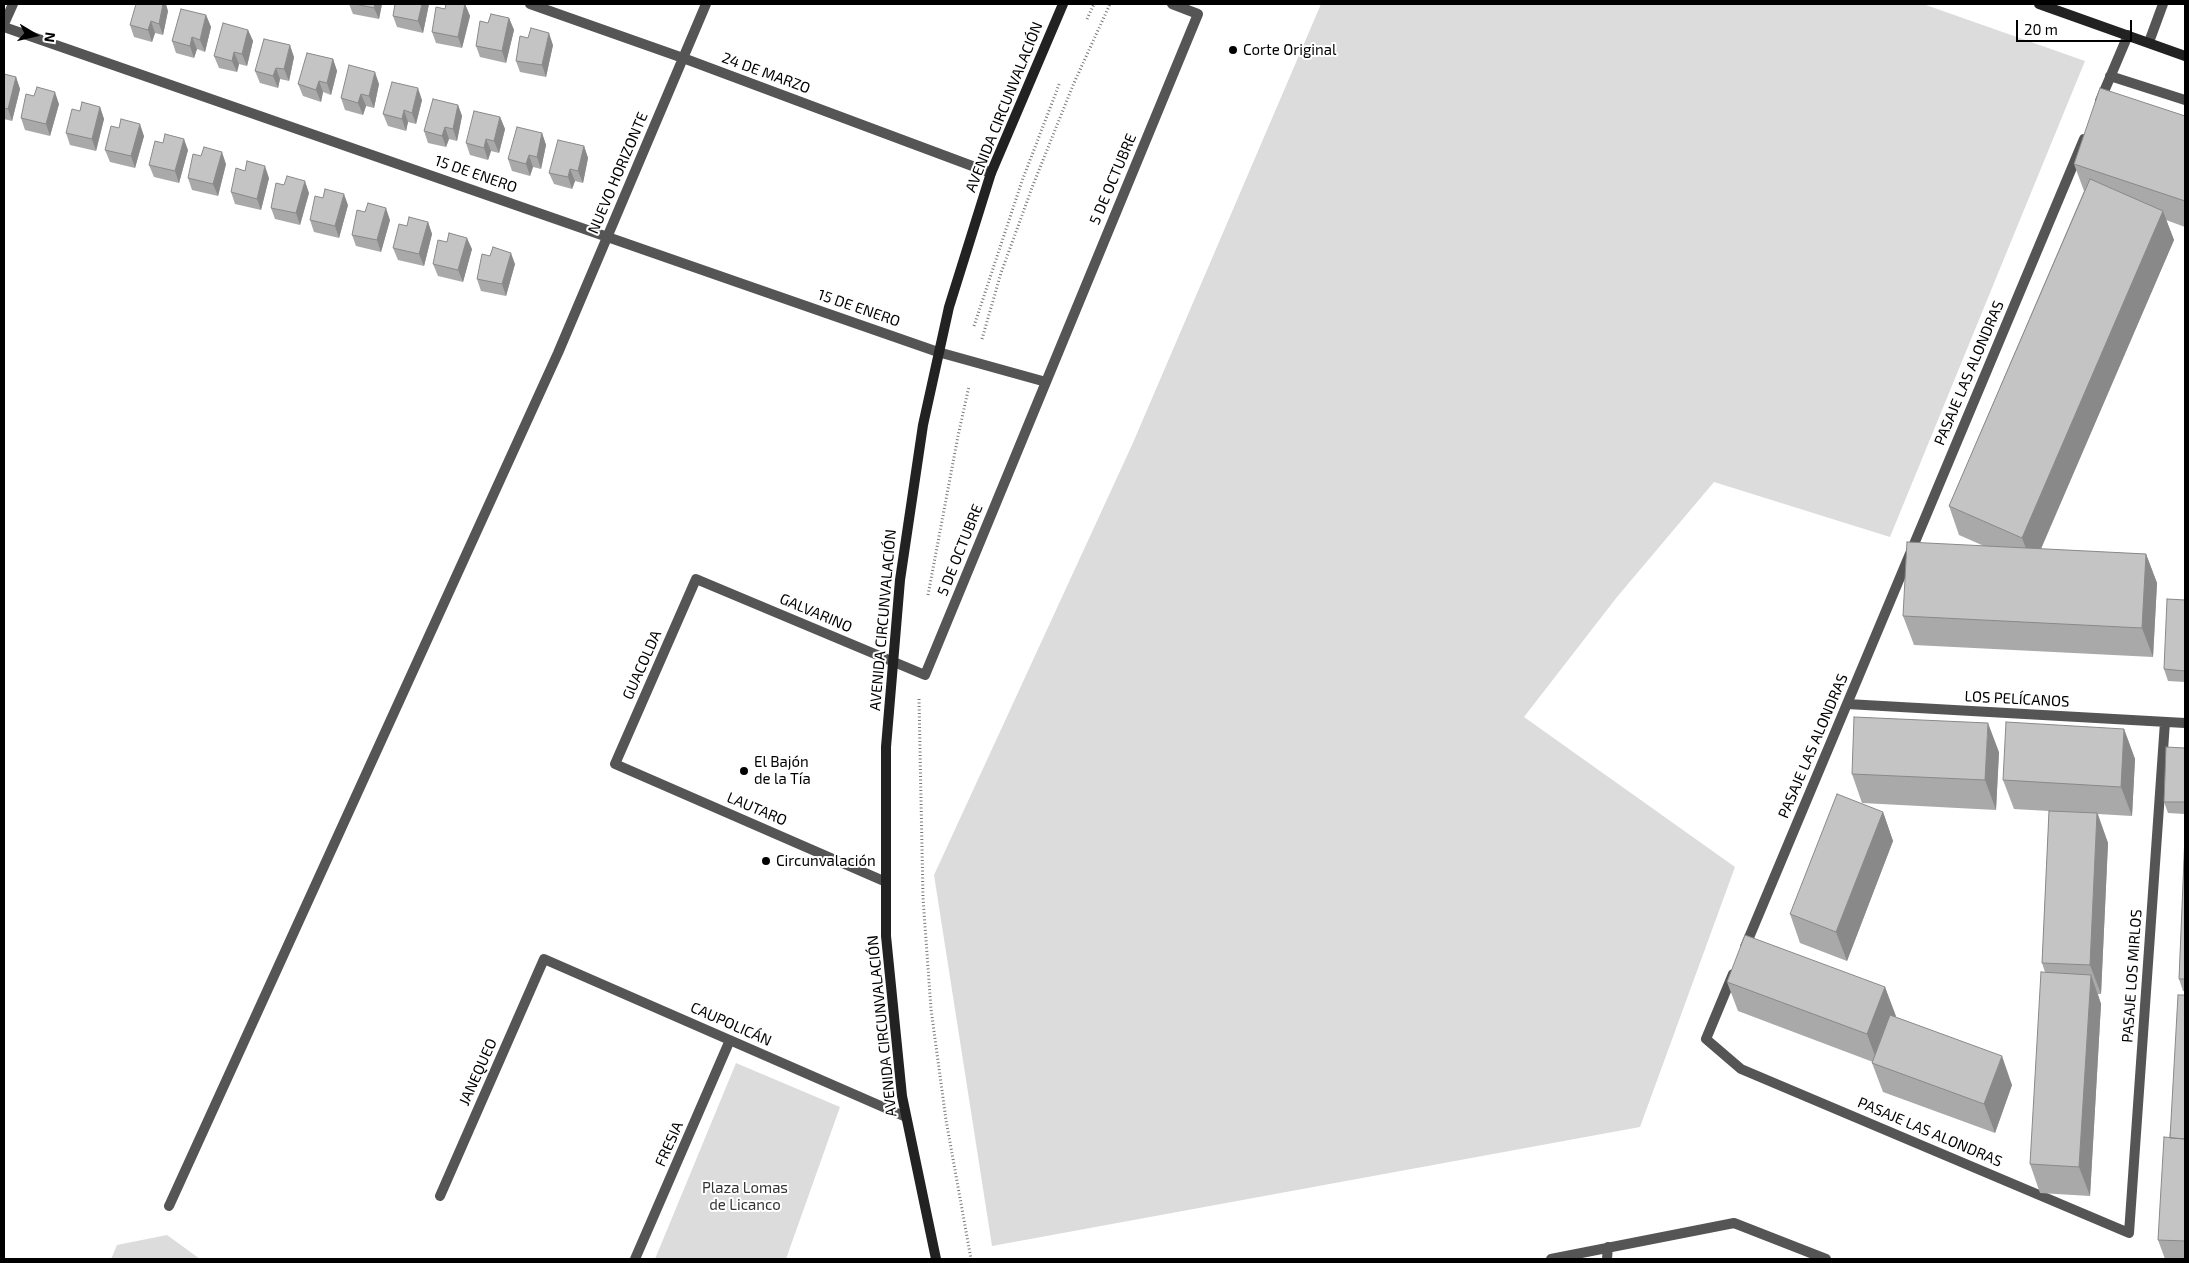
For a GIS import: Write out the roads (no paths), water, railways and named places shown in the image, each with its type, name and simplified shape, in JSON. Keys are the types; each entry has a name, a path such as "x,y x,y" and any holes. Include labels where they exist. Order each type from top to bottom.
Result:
{"main road":[{"name":"AVENIDA CIRCUNVALACIÓN","path":"936,1259 902,1096 886,936 886,748 900,580 910,499 938,352 949,307 991,172 1063,4"},
{"path":"2039,4 2185,56"}],"street":[{"path":"4,26 12,4"},
{"name":"24 DE MARZO","path":"530,4 683,58 991,172"},
{"name":"NUEVO HORIZONTE","path":"169,1206 558,353 706,4"},
{"name":"5 DE OCTUBRE","path":"925,675 1198,14 1172,4"},
{"path":"2149,42 2163,4"},
{"name":"15 DE ENERO","path":"4,26 938,352"},
{"path":"2095,112 2128,35"},
{"path":"2110,76 2185,100"},
{"name":"PASAJE LAS ALONDRAS","path":"2087,131 1706,1038 1741,1068 2129,1233"},
{"path":"938,352 1046,382"},
{"name":"GALVARINO","path":"696,579 925,675"},
{"name":"GUACOLDA","path":"615,764 696,579"},
{"name":"LOS PELÍCANOS","path":"1847,704 2185,723"},
{"name":"PASAJE LOS MIRLOS","path":"2129,1233 2165,722"},
{"name":"LAUTARO","path":"615,764 886,882"},
{"name":"CAUPOLICÁN","path":"544,959 906,1117"},
{"name":"JANEQUEO","path":"440,1196 544,959"},
{"name":"FRESIA","path":"634,1259 730,1040"},
{"path":"1551,1259 1734,1223 1826,1259"},
{"path":"1607,1259 1608,1247"}],"place":[{"name":"Corte Original","path":"1233,50"},
{"name":"El Bajón de la Tía","path":"744,771"},
{"name":"Circunvalación","path":"766,861"}],"park label":[{"name":"Plaza Lomas de Licanco","path":"745,1196"}]}
